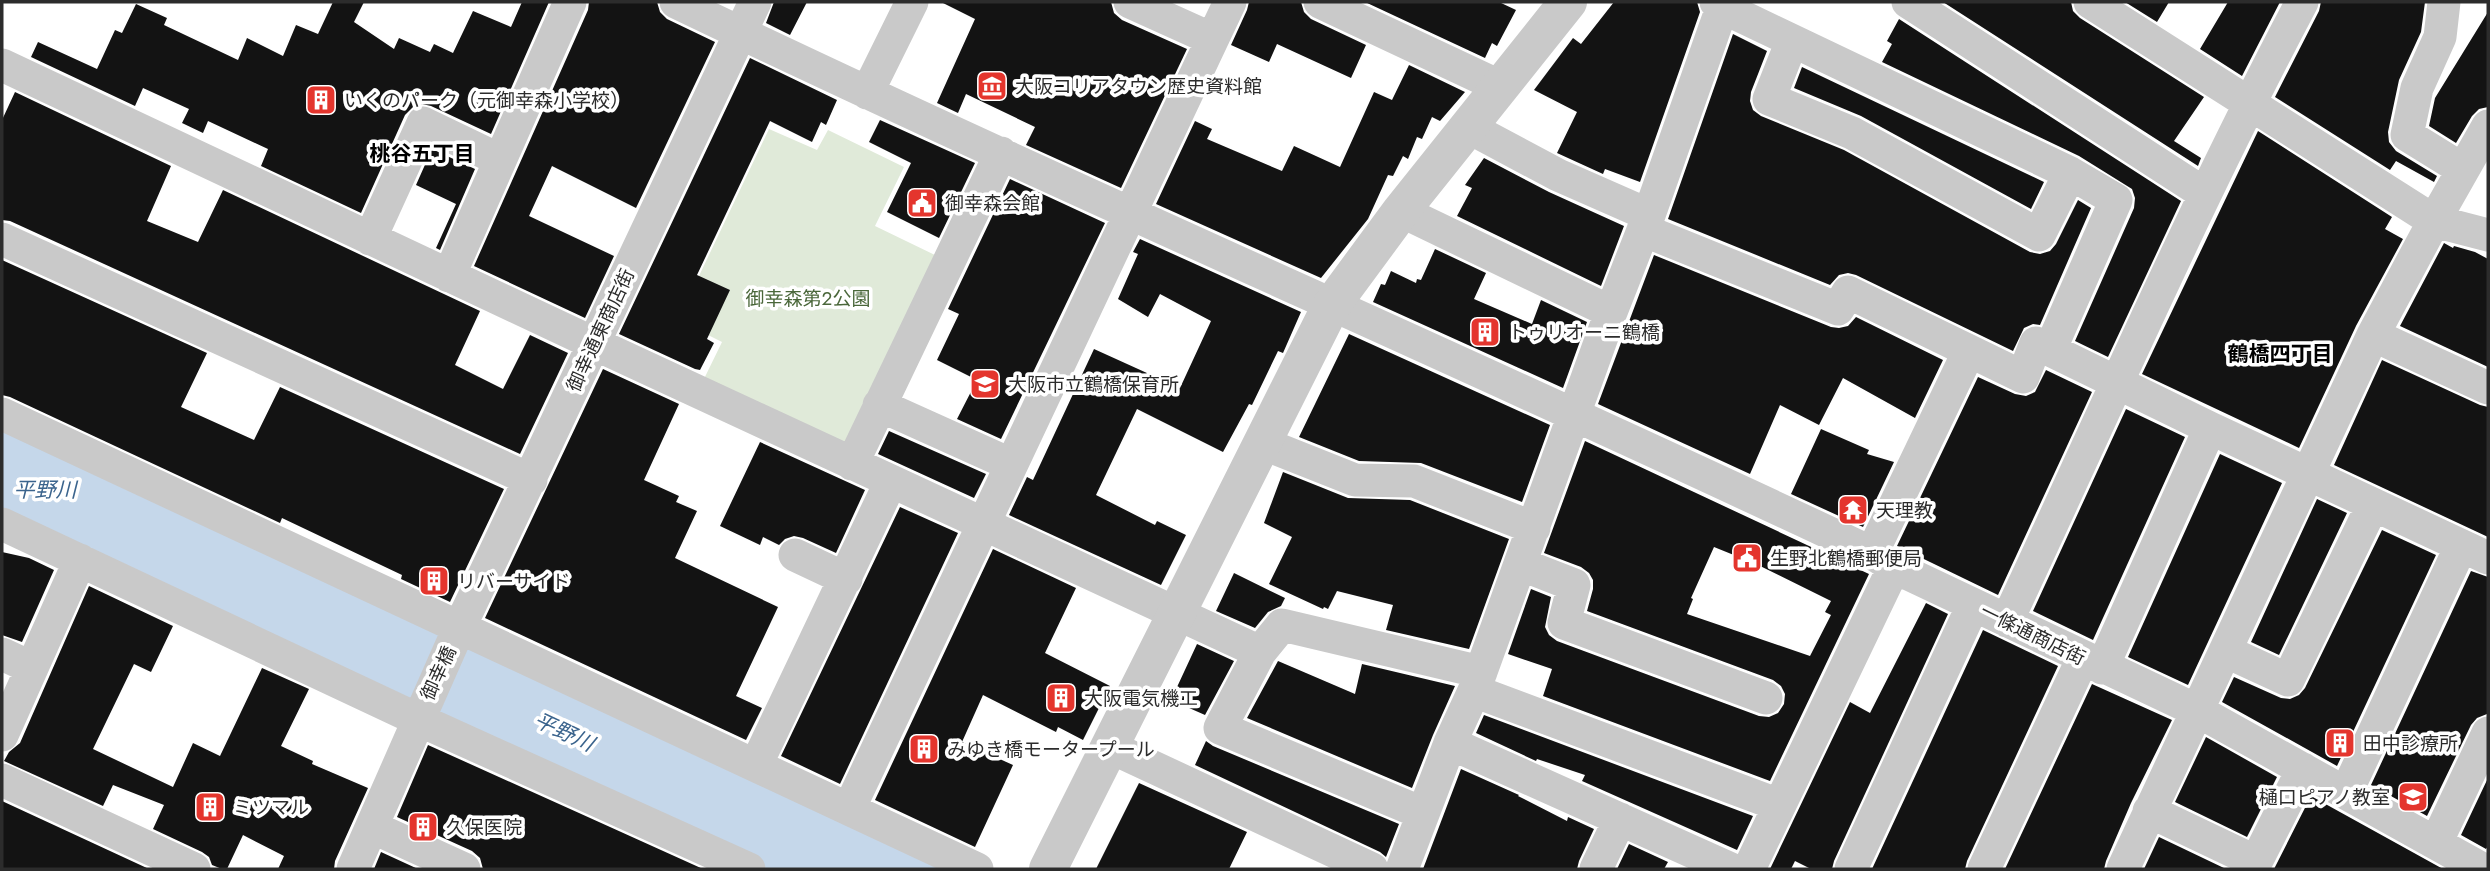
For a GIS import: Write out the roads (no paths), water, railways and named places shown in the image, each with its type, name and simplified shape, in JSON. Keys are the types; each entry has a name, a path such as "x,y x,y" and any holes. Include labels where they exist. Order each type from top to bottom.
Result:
{"street":[{"path":"449,276 570,2"},
{"name":"一條通商店街","path":"676,2 867,93 1331,306 1630,439 1883,560 2198,712 2346,793 2460,860"},
{"name":"御幸通東商店街","path":"458,631 755,2"},
{"path":"867,93 912,2"},
{"path":"1130,2 1212,39"},
{"path":"849,809 982,522 1230,2"},
{"path":"1320,2 1501,87"},
{"path":"1048,869 1331,306 1401,211 1569,2"},
{"path":"1908,2 2205,194"},
{"path":"2090,2 2434,221 2488,235"},
{"path":"2007,621 2205,194 2248,104 2302,2"},
{"path":"2444,2 2440,37 2417,88 2407,135 2462,169"},
{"path":"1402,869 1450,743 1478,681 1611,312 1646,223 1721,4 1792,41 2070,173 2116,200 2050,350"},
{"path":"1792,41 1769,99 1852,133 2039,235 2070,173"},
{"path":"2,65 449,276 1260,652"},
{"path":"370,239 424,123 500,160"},
{"path":"2123,869 2373,335 2488,125"},
{"path":"1468,127 1646,223 1838,309 1848,292 2023,377 2036,343 2475,552 2346,793"},
{"path":"852,464 1001,153"},
{"path":"1401,211 1611,312"},
{"path":"2,239 531,480"},
{"path":"2373,335 2488,388"},
{"path":"1450,743 1734,869 1779,805 1969,351"},
{"path":"879,405 1010,464"},
{"path":"2,414 458,631 756,765 977,869"},
{"path":"1984,869 2092,663 2210,428"},
{"path":"1262,443 1355,480 1414,481 1534,528"},
{"path":"756,765 891,481"},
{"path":"2225,651 2288,680 2373,504"},
{"path":"2,524 749,869"},
{"path":"795,555 846,579"},
{"path":"2,735 80,560"},
{"path":"1521,564 1574,584 1564,623 1766,698"},
{"path":"1850,869 1973,605"},
{"path":"1422,813 1220,729 1260,652 1282,625 1478,681 1779,805"},
{"name":"御幸橋","path":"353,869 458,631"},
{"path":"2,654 32,668"},
{"path":"2460,860 2488,733"},
{"path":"1110,747 1372,869"},
{"path":"2149,811 2256,862 2303,769"},
{"path":"2,780 194,869"},
{"path":"1596,869 1620,819"},
{"path":"372,827 464,869"}],"water":[{"name":"平野川","path":"2,426 954,869 768,869 2,513"}],"place":[{"name":"大阪コリアタウン歴史資料館","path":"992,86"},
{"name":"いくのパーク（元御幸森小学校）","path":"321,100"},
{"name":"御幸森会館","path":"922,203"},
{"name":"トゥリオーニ鶴橋","path":"1485,332"},
{"name":"大阪市立鶴橋保育所","path":"985,384"},
{"name":"天理教","path":"1853,510"},
{"name":"生野北鶴橋郵便局","path":"1747,558"},
{"name":"リバーサイド","path":"434,581"},
{"name":"大阪電気機工","path":"1061,698"},
{"name":"田中診療所","path":"2340,743"},
{"name":"みゆき橋モータープール","path":"924,749"},
{"name":"樋口ピアノ教室","path":"2413,797"},
{"name":"ミツマル","path":"210,807"},
{"name":"久保医院","path":"423,827"}],"district":[{"name":"桃谷五丁目","path":"422,154"},
{"name":"鶴橋四丁目","path":"2280,354"}],"park label":[{"name":"御幸森第2公園","path":"808,298"}]}
